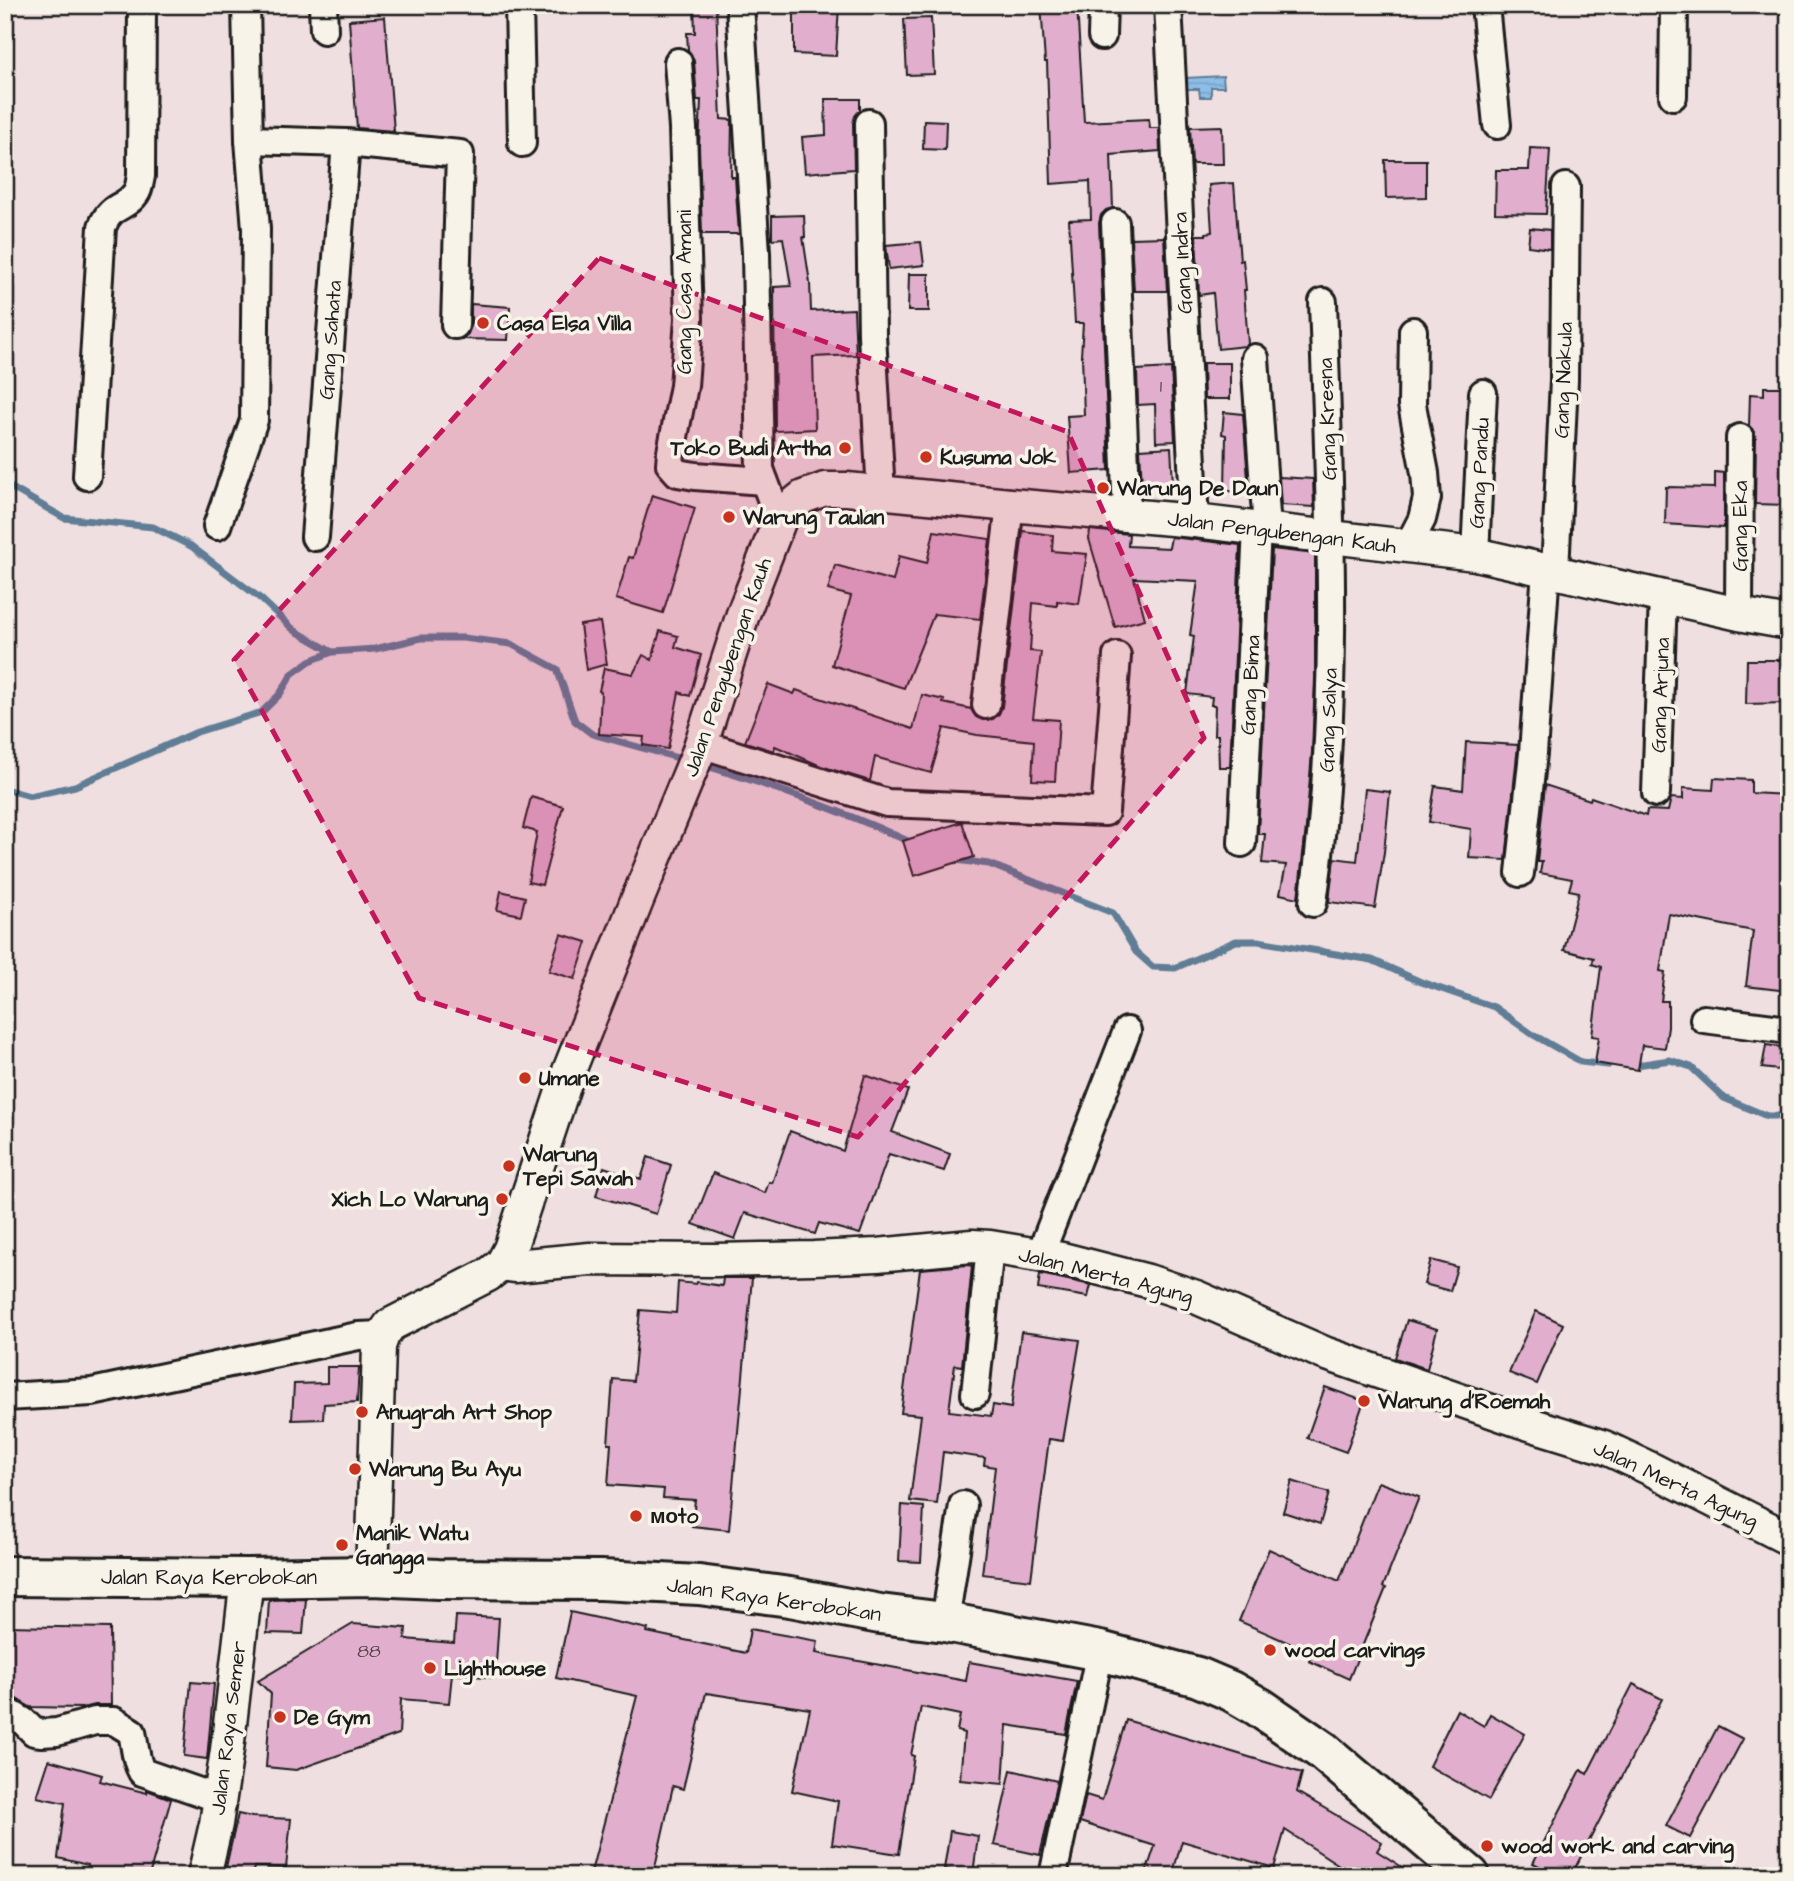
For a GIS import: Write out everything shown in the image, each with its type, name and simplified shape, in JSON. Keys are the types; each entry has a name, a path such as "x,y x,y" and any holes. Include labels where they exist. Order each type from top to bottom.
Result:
{"main road":[{"name":"Jalan Raya Kerobokan","path":"5,1576 372,1576 601,1580 699,1585 945,1622 1100,1651 1198,1677 1259,1707 1323,1751 1470,1876"}],"street":[{"path":"87,476 102,227 113,208 124,204 136,193 141,176 142,5"},
{"path":"217,526 254,420 256,229 249,140 246,5"},
{"path":"519,5 522,143"},
{"path":"740,5 756,253 760,469 772,501 782,514"},
{"path":"1102,5 1102,36"},
{"name":"Gang Indra","path":"1168,5 1195,521"},
{"path":"1485,5 1497,125"},
{"path":"1673,96 1674,5"},
{"name":"Gang Casa Amani","path":"678,62 689,319 684,386 670,464 678,473 764,481"},
{"path":"869,123 872,335 881,493"},
{"path":"249,140 346,143 460,154 455,325"},
{"name":"Gang Sahata","path":"315,537 346,143"},
{"name":"Gang Nakula","path":"1520,873 1551,571 1564,380 1566,187"},
{"path":"1115,223 1127,515"},
{"name":"Gang Kresna","path":"1323,302 1331,537"},
{"path":"1408,547 1422,519 1427,498 1412,405 1413,331"},
{"path":"1255,358 1262,528"},
{"name":"Gang Pandu","path":"1475,554 1483,393"},
{"name":"Gang Eka","path":"1740,438 1740,614"},
{"name":"Jalan Pengubengan Kauh","path":"502,1264 510,1250 569,1071 696,759 743,614 782,514 803,497 825,489 847,489 1195,521 1475,554 1789,623"},
{"path":"986,705 1010,505"},
{"name":"Gang Bima","path":"1241,843 1262,528"},
{"name":"Gang Salya","path":"1313,904 1322,839 1329,705 1331,537"},
{"name":"Gang Arjuna","path":"1656,793 1663,597"},
{"path":"696,759 887,803 1105,812 1117,656"},
{"path":"1704,1019 1789,1030"},
{"path":"1040,1255 1128,1031"},
{"name":"Jalan Merta Agung","path":"502,1264 515,1266 590,1259 839,1257 972,1246 1040,1255 1148,1281 1196,1297 1325,1353 1494,1413 1604,1447 1789,1539"},
{"path":"975,1394 990,1247"},
{"path":"372,1576 379,1346 383,1335 390,1325 488,1275 502,1264"},
{"path":"5,1397 92,1392 358,1336 383,1335"},
{"path":"945,1622 963,1505"},
{"name":"Jalan Raya Semer","path":"204,1876 220,1799 247,1578"},
{"path":"1053,1876 1100,1651"},
{"path":"5,1710 23,1721 34,1732 42,1733 57,1732 90,1721 114,1721 132,1732 138,1765 142,1772 220,1799"}],"highlighted area":[{"path":"599,258 1068,432 1204,738 858,1137 419,998 234,660"}],"water":[{"path":"1223,76 1224,87 1211,87 1211,97 1200,97 1199,89 1187,89 1186,78"}],"building":[{"path":"694,5 716,5 721,119 732,120 731,177 735,177 739,234 702,234 699,146 701,100 697,100 694,61 688,50 687,33 695,33"},
{"path":"794,5 839,5 836,56 794,54"},
{"path":"1041,5 1077,5 1084,122 1149,119 1150,128 1159,128 1160,151 1111,155 1113,208 1101,215 1099,223 1109,470 1071,473 1067,416 1084,415 1081,356 1083,323 1075,323 1069,220 1091,219 1090,181 1051,184 1047,62"},
{"path":"385,17 394,131 357,128 349,20"},
{"path":"931,18 934,74 907,75 904,19"},
{"path":"825,99 860,99 860,110 853,123 854,169 805,173 802,137 826,135"},
{"path":"924,120 946,121 945,150 923,149"},
{"path":"1222,126 1223,164 1192,164 1190,127"},
{"path":"1530,148 1550,149 1546,214 1495,213 1496,170 1529,170"},
{"path":"1385,160 1426,160 1426,197 1386,198"},
{"path":"1234,183 1240,261 1243,260 1246,290 1248,344 1218,349 1213,293 1199,295 1196,235 1212,232 1209,185"},
{"path":"804,215 803,237 811,311 854,309 856,355 813,357 815,429 775,431 774,287 791,286 783,238 772,239 772,216"},
{"path":"1530,228 1550,230 1550,249 1528,246"},
{"path":"1164,237 1167,291 1134,291 1131,238"},
{"path":"921,242 924,265 889,269 886,245"},
{"path":"909,274 929,274 929,311 908,311"},
{"name":"Casa Elsa Villa","path":"471,304 510,307 508,340 462,339 471,326"},
{"path":"1203,363 1230,363 1230,399 1204,399"},
{"path":"1171,368 1175,441 1156,442 1155,404 1138,405 1137,370"},
{"path":"1764,387 1787,387 1789,395 1789,505 1755,504 1756,438 1749,426 1750,394 1764,395"},
{"path":"1224,412 1243,414 1249,492 1225,491 1226,435 1222,434"},
{"path":"1171,447 1173,484 1142,486 1140,449"},
{"path":"1715,472 1724,473 1724,528 1665,524 1666,487 1715,488"},
{"path":"1279,477 1313,479 1314,507 1281,505"},
{"path":"652,495 695,508 663,613 616,599 629,557 633,558"},
{"path":"1090,530 1129,534 1128,546 1169,548 1171,537 1240,545 1230,767 1219,767 1218,735 1214,735 1215,705 1211,705 1212,697 1187,694 1194,636 1190,635 1198,581 1134,578 1145,619 1115,627 1089,539"},
{"path":"934,531 990,539 980,619 934,614 904,688 832,665 851,596 828,590 835,565 893,581 899,556 927,563"},
{"path":"1023,531 1053,535 1052,551 1087,554 1079,604 1057,601 1057,606 1033,603 1030,651 1041,652 1033,718 1059,720 1055,781 1032,780 1034,741 977,735 944,728 931,773 875,757 870,781 821,766 775,746 774,751 745,742 768,684 794,694 796,690 913,729 922,695 971,709 976,717 983,720 993,719 1002,707"},
{"path":"1272,549 1315,554 1312,752 1298,898 1280,894 1286,865 1262,863 1265,834 1258,834"},
{"path":"600,622 607,664 586,670 580,625"},
{"path":"660,631 678,636 675,647 701,655 690,696 679,692 668,749 643,745 644,737 599,734 599,691 604,668 633,674 643,655 652,660"},
{"path":"1747,660 1789,660 1789,703 1746,704"},
{"path":"1466,742 1518,745 1506,860 1469,858 1471,829 1429,822 1435,786 1463,790"},
{"path":"1714,778 1751,780 1751,793 1789,795 1789,923 1783,961 1789,962 1789,991 1746,986 1753,931 1669,914 1660,971 1665,972 1661,1001 1668,1001 1665,1048 1642,1045 1638,1070 1595,1063 1599,1037 1592,1036 1601,967 1592,964 1594,958 1564,950 1579,892 1569,890 1572,879 1540,873 1542,862 1537,862 1545,785 1646,816 1647,810 1668,811 1671,798 1683,799 1683,788 1713,790"},
{"path":"1365,789 1390,792 1375,908 1329,902 1334,858 1357,861"},
{"path":"531,797 563,806 542,885 528,882 537,832 523,828"},
{"path":"962,822 974,857 914,876 903,841"},
{"path":"501,891 525,897 521,915 497,910"},
{"path":"561,934 587,942 575,979 549,971"},
{"path":"1766,1045 1789,1048 1789,1071 1762,1068"},
{"path":"865,1075 908,1090 892,1132 950,1154 944,1171 889,1154 860,1234 819,1223 815,1234 745,1213 735,1239 693,1224 713,1173 765,1193 769,1182 772,1183 790,1131 843,1151"},
{"path":"648,1157 671,1165 656,1214 596,1196 604,1167 641,1179"},
{"path":"1431,1260 1457,1267 1450,1291 1424,1284"},
{"path":"972,1266 962,1366 955,1365 949,1411 991,1416 993,1405 1011,1408 1021,1332 1080,1340 1063,1441 1049,1439 1031,1580 982,1574 995,1467 984,1465 985,1458 943,1452 937,1504 910,1501 921,1415 901,1413 920,1269"},
{"path":"1040,1274 1091,1285 1088,1297 1038,1289"},
{"path":"723,1278 752,1278 729,1530 692,1526 695,1500 663,1498 664,1489 608,1485 613,1379 633,1381 640,1310 676,1313 678,1282 722,1286"},
{"path":"1536,1311 1563,1324 1537,1384 1509,1373"},
{"path":"1407,1320 1437,1329 1427,1369 1395,1358"},
{"path":"327,1367 359,1367 357,1402 324,1404 323,1419 292,1420 294,1384 327,1383"},
{"path":"1325,1387 1364,1401 1346,1452 1307,1438"},
{"path":"1292,1481 1329,1493 1320,1524 1283,1512"},
{"path":"1378,1482 1419,1497 1349,1679 1309,1661 1312,1653 1239,1621 1269,1549 1339,1581"},
{"path":"902,1505 924,1507 921,1562 899,1561"},
{"path":"306,1599 303,1634 267,1633 269,1600"},
{"path":"570,1612 746,1653 750,1629 818,1641 816,1653 966,1681 969,1662 1077,1681 1066,1734 1007,1725 1003,1784 960,1780 964,1733 957,1731 960,1715 921,1707 911,1755 914,1756 899,1854 832,1844 838,1801 792,1791 810,1709 706,1693 683,1789 673,1786 653,1876 590,1876 637,1696 556,1678"},
{"path":"456,1616 499,1618 495,1678 452,1674 449,1703 401,1699 399,1734 296,1770 266,1767 271,1694 258,1681 353,1624 406,1628 405,1639 454,1643"},
{"path":"5,1626 110,1628 111,1705 83,1708 30,1707 5,1694"},
{"path":"191,1682 214,1684 207,1759 184,1756"},
{"path":"1633,1684 1662,1699 1571,1876 1559,1876 1533,1863 1581,1770 1587,1774"},
{"path":"1457,1710 1484,1726 1490,1714 1525,1734 1489,1800 1429,1766"},
{"path":"1126,1720 1302,1773 1297,1792 1382,1842 1377,1851 1416,1876 1356,1876 1285,1830 1274,1868 1182,1841 1172,1876 1145,1876 1155,1846 1080,1822 1086,1795 1102,1800"},
{"path":"1718,1726 1743,1739 1690,1838 1666,1826"},
{"path":"49,1760 102,1775 100,1781 147,1793 147,1790 171,1799 149,1876 106,1876 87,1871 88,1865 58,1858 65,1803 37,1797"},
{"path":"1011,1770 1057,1781 1040,1855 994,1845"},
{"path":"238,1814 291,1819 286,1868 254,1867 252,1876 224,1876"},
{"path":"950,1831 978,1836 973,1874 944,1869"}],"waterway":[{"path":"5,484 64,518 153,527 191,546 261,599 294,630 332,652 375,649 421,638 463,638 511,644 557,669 575,721 592,734 685,760"},
{"path":"5,789 30,796 75,786 197,732 262,712 280,694 292,674 310,661 332,652"},
{"path":"700,764 808,800 912,843"},
{"path":"955,860 989,864 1113,913 1136,952 1153,967 1175,968 1236,941 1258,941 1372,960 1421,982 1494,1007 1532,1034 1581,1062 1608,1065"},
{"path":"1630,1066 1670,1060 1691,1067 1724,1098 1767,1116 1789,1116"}],"place":[{"name":"Casa Elsa Villa","path":"483,323"},
{"name":"Toko Budi Artha","path":"845,448"},
{"name":"Kusuma Jok","path":"926,457"},
{"name":"Warung De Daun","path":"1103,488"},
{"name":"Warung Taulan","path":"729,517"},
{"name":"Umane","path":"525,1078"},
{"name":"Warung Tepi Sawah","path":"509,1166"},
{"name":"Xich Lo Warung","path":"502,1199"},
{"name":"Warung d'Roemah","path":"1364,1401"},
{"name":"Anugrah Art Shop","path":"362,1412"},
{"name":"Warung Bu Ayu","path":"355,1469"},
{"name":"моto","path":"636,1516"},
{"name":"Manik Watu Gangga","path":"342,1545"},
{"name":"wood carvings","path":"1270,1650"},
{"name":"Lighthouse","path":"430,1668"},
{"name":"De Gym","path":"280,1717"},
{"name":"wood work and carving","path":"1487,1846"}]}
